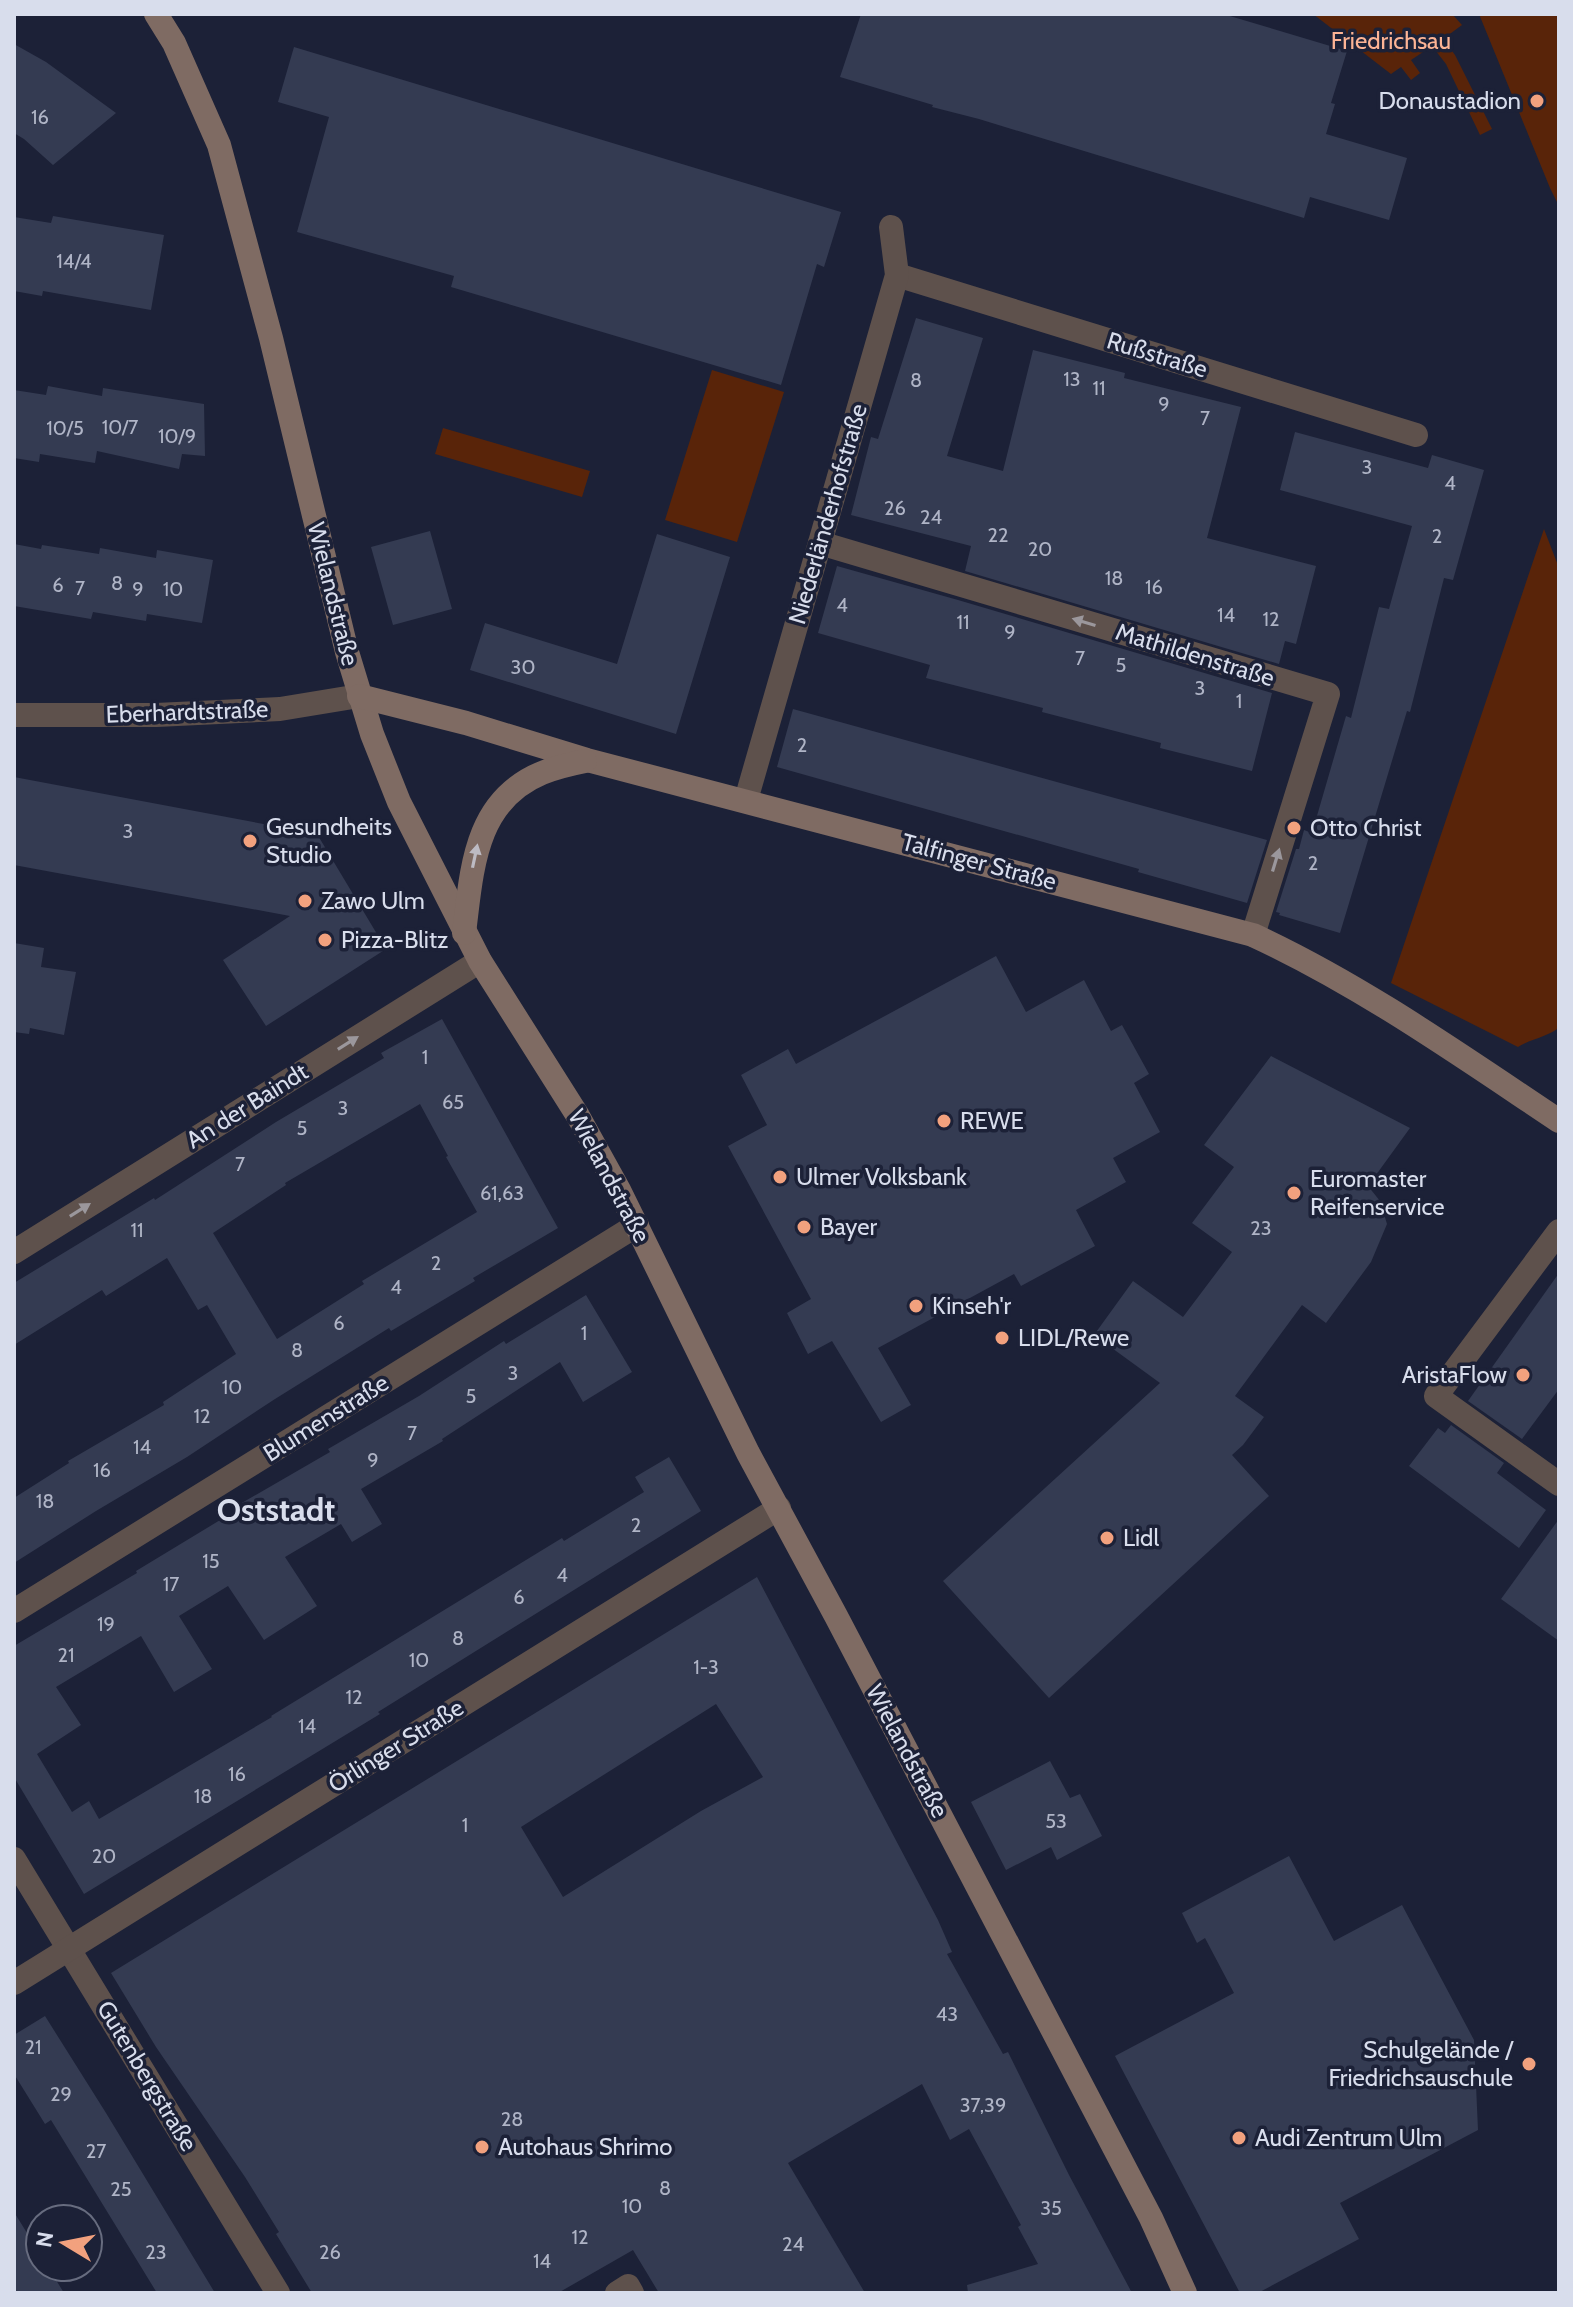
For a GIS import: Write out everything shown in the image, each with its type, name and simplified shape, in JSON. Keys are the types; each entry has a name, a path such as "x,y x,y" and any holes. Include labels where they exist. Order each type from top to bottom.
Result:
{"street":[{"name":"Wielandstraße","path":"156,14 174,43 219,145 275,353 334,606 359,696 399,802 464,933 578,1116 637,1225 748,1453 1151,2218 1185,2293"},
{"name":"Niederländerhofstraße","path":"746,800 897,275 891,227"},
{"name":"Rußstraße","path":"897,275 1416,435"},
{"name":"Mathildenstraße","path":"820,543 1328,694 1253,935"},
{"name":"Eberhardtstraße","path":"14,715 156,715 271,709 359,696"},
{"name":"Talfinger Straße","path":"359,696 466,723 587,760 1253,935 1302,958 1388,1009 1559,1121"},
{"path":"464,933 472,869 478,842 487,822 520,784 541,773 587,760"},
{"name":"An der Baindt","path":"14,1252 480,961"},
{"name":"Blumenstraße","path":"14,1611 637,1225"},
{"path":"1559,1231 1436,1396 1559,1484"},
{"name":"Örlinger Straße","path":"14,1983 779,1508"},
{"name":"Gutenbergstraße","path":"14,1859 278,2293"},
{"path":"617,2293 628,2286 632,2293"}],"green space":[{"name":"Friedrichsau","path":"1313,14 1452,14 1462,25 1443,39 1455,55 1492,129 1480,135 1446,64 1432,46 1411,60 1420,73 1411,80 1401,67 1391,74"},
{"name":"Donaustadion","path":"1479,14 1559,14 1559,206 1550,188"},
{"path":"712,370 784,392 737,542 665,520"},
{"path":"443,428 590,471 582,497 435,454"},
{"path":"1544,529 1559,568 1559,1027 1518,1047 1391,983"}],"building":[{"path":"861,14 1223,14 1347,51 1331,103 1335,104 1326,134 1407,158 1389,220 1310,197 1304,218 840,77"},
{"path":"14,44 46,62 116,113 53,165 14,133"},
{"path":"294,47 841,212 824,267 817,264 781,385 451,287 454,276 297,232 329,117 278,102"},
{"path":"53,216 164,235 151,310 43,291 42,296 14,291 14,217 51,223"},
{"path":"916,318 983,338 947,456 1003,471 1033,350 1125,373 1124,378 1241,407 1207,538 1316,566 1296,644 1285,641 1279,664 965,571 971,546 851,515 871,437 878,439"},
{"path":"48,386 102,396 103,388 204,404 205,456 182,454 179,469 97,451 95,463 40,454 39,462 14,458 14,390 46,395"},
{"path":"1295,432 1428,468 1432,455 1484,470 1453,580 1444,578 1410,712 1407,711 1340,933 1276,912 1304,830 1312,833 1346,716 1351,718 1379,607 1389,609 1412,526 1280,490"},
{"path":"430,531 452,609 393,625 371,547"},
{"path":"657,534 730,557 676,734 470,670 485,623 617,664"},
{"path":"14,544 99,554 100,548 156,558 157,550 213,560 202,623 147,614 146,621 93,612 91,619 14,606"},
{"path":"837,566 1272,693 1252,771 1160,748 1161,743 1042,712 1043,708 926,678 930,665 818,633"},
{"path":"793,709 1267,840 1247,903 1138,872 1139,869 777,767"},
{"path":"14,777 317,834 386,949 266,1026 223,960 290,916 14,865"},
{"path":"14,943 44,948 41,967 76,972 64,1035 30,1028 29,1034 14,1032"},
{"path":"996,956 1026,1012 1084,980 1111,1031 1122,1025 1149,1074 1134,1083 1160,1132 1113,1158 1126,1182 1076,1210 1095,1246 1021,1286 1014,1274 878,1348 911,1405 881,1422 832,1341 808,1354 787,1313 811,1299 728,1146 767,1125 741,1075 788,1049 796,1064"},
{"path":"442,1019 558,1228 391,1331 389,1328 14,1563 14,1498 68,1461 164,1405 163,1402 236,1354 207,1305 198,1310 167,1258 106,1296 102,1290 14,1345 14,1283 384,1058 381,1053","holes":["420,1104 477,1212 362,1281 364,1284 277,1339 213,1233 285,1183"]},
{"path":"1271,1056 1410,1128 1368,1186 1380,1201 1387,1224 1371,1262 1326,1323 1302,1305 1235,1396 1264,1417 1232,1455 1269,1496 1049,1698 943,1581 1160,1383 1094,1335 1133,1281 1183,1317 1232,1252 1192,1223 1234,1167 1204,1145"},
{"path":"1559,1273 1559,1389 1522,1439 1468,1401"},
{"path":"586,1295 632,1372 583,1402 560,1362 443,1441 361,1489 382,1524 352,1542 341,1524 285,1557 317,1606 264,1640 228,1586 179,1616 212,1669 174,1692 141,1636 56,1687 81,1725 37,1754 72,1812 89,1801 99,1819 272,1717 562,1538 564,1541 644,1492 635,1477 669,1457 701,1511 378,1712 380,1714 84,1894 14,1777 14,1646 137,1573 235,1511 233,1508 330,1452 328,1449 419,1396 504,1341 506,1344"},
{"path":"1451,1425 1504,1463 1497,1473 1546,1510 1519,1548 1409,1466 1438,1428 1445,1433"},
{"path":"1559,1519 1559,1641 1501,1599"},
{"path":"757,1577 938,1920 952,1952 947,1954 1003,2054 1008,2052 1132,2293 968,2293 967,2285 1038,2264 1018,2227 1021,2225 969,2129 950,2140 922,2084 788,2163 865,2293 659,2293 633,2250 558,2293 312,2293 245,2177 156,2047 111,1973","holes":["716,1704 763,1777 701,1811 563,1897 521,1827"]},
{"path":"1050,1761 1070,1798 1080,1794 1102,1836 1057,1860 1051,1847 1006,1870 971,1802"},
{"path":"1289,1856 1334,1941 1402,1905 1474,2040 1478,2130 1340,2203 1359,2239 1258,2293 1240,2293 1115,2056 1234,1993 1205,1938 1197,1943 1182,1913"},
{"path":"45,2016 215,2293 157,2293 51,2120 45,2124 14,2074 14,2035"},
{"path":"14,2212 24,2228 24,2283 58,2283 64,2293 14,2293"}],"place":[{"name":"Donaustadion","path":"1537,101"},
{"name":"Otto Christ","path":"1294,828"},
{"name":"Gesundheits Studio","path":"250,841"},
{"name":"Zawo Ulm","path":"305,901"},
{"name":"Pizza-Blitz","path":"325,940"},
{"name":"REWE","path":"944,1121"},
{"name":"Ulmer Volksbank","path":"780,1177"},
{"name":"Euromaster Reifenservice","path":"1294,1193"},
{"name":"Bayer","path":"804,1227"},
{"name":"Kinseh'r","path":"916,1306"},
{"name":"LIDL/Rewe","path":"1002,1338"},
{"name":"AristaFlow","path":"1523,1375"},
{"name":"Lidl","path":"1107,1538"},
{"name":"Schulgelände / Friedrichsauschule","path":"1529,2064"},
{"name":"Audi Zentrum Ulm","path":"1239,2138"},
{"name":"Autohaus Shrimo","path":"482,2147"}],"district":[{"name":"Oststadt","path":"276,1510"}]}
